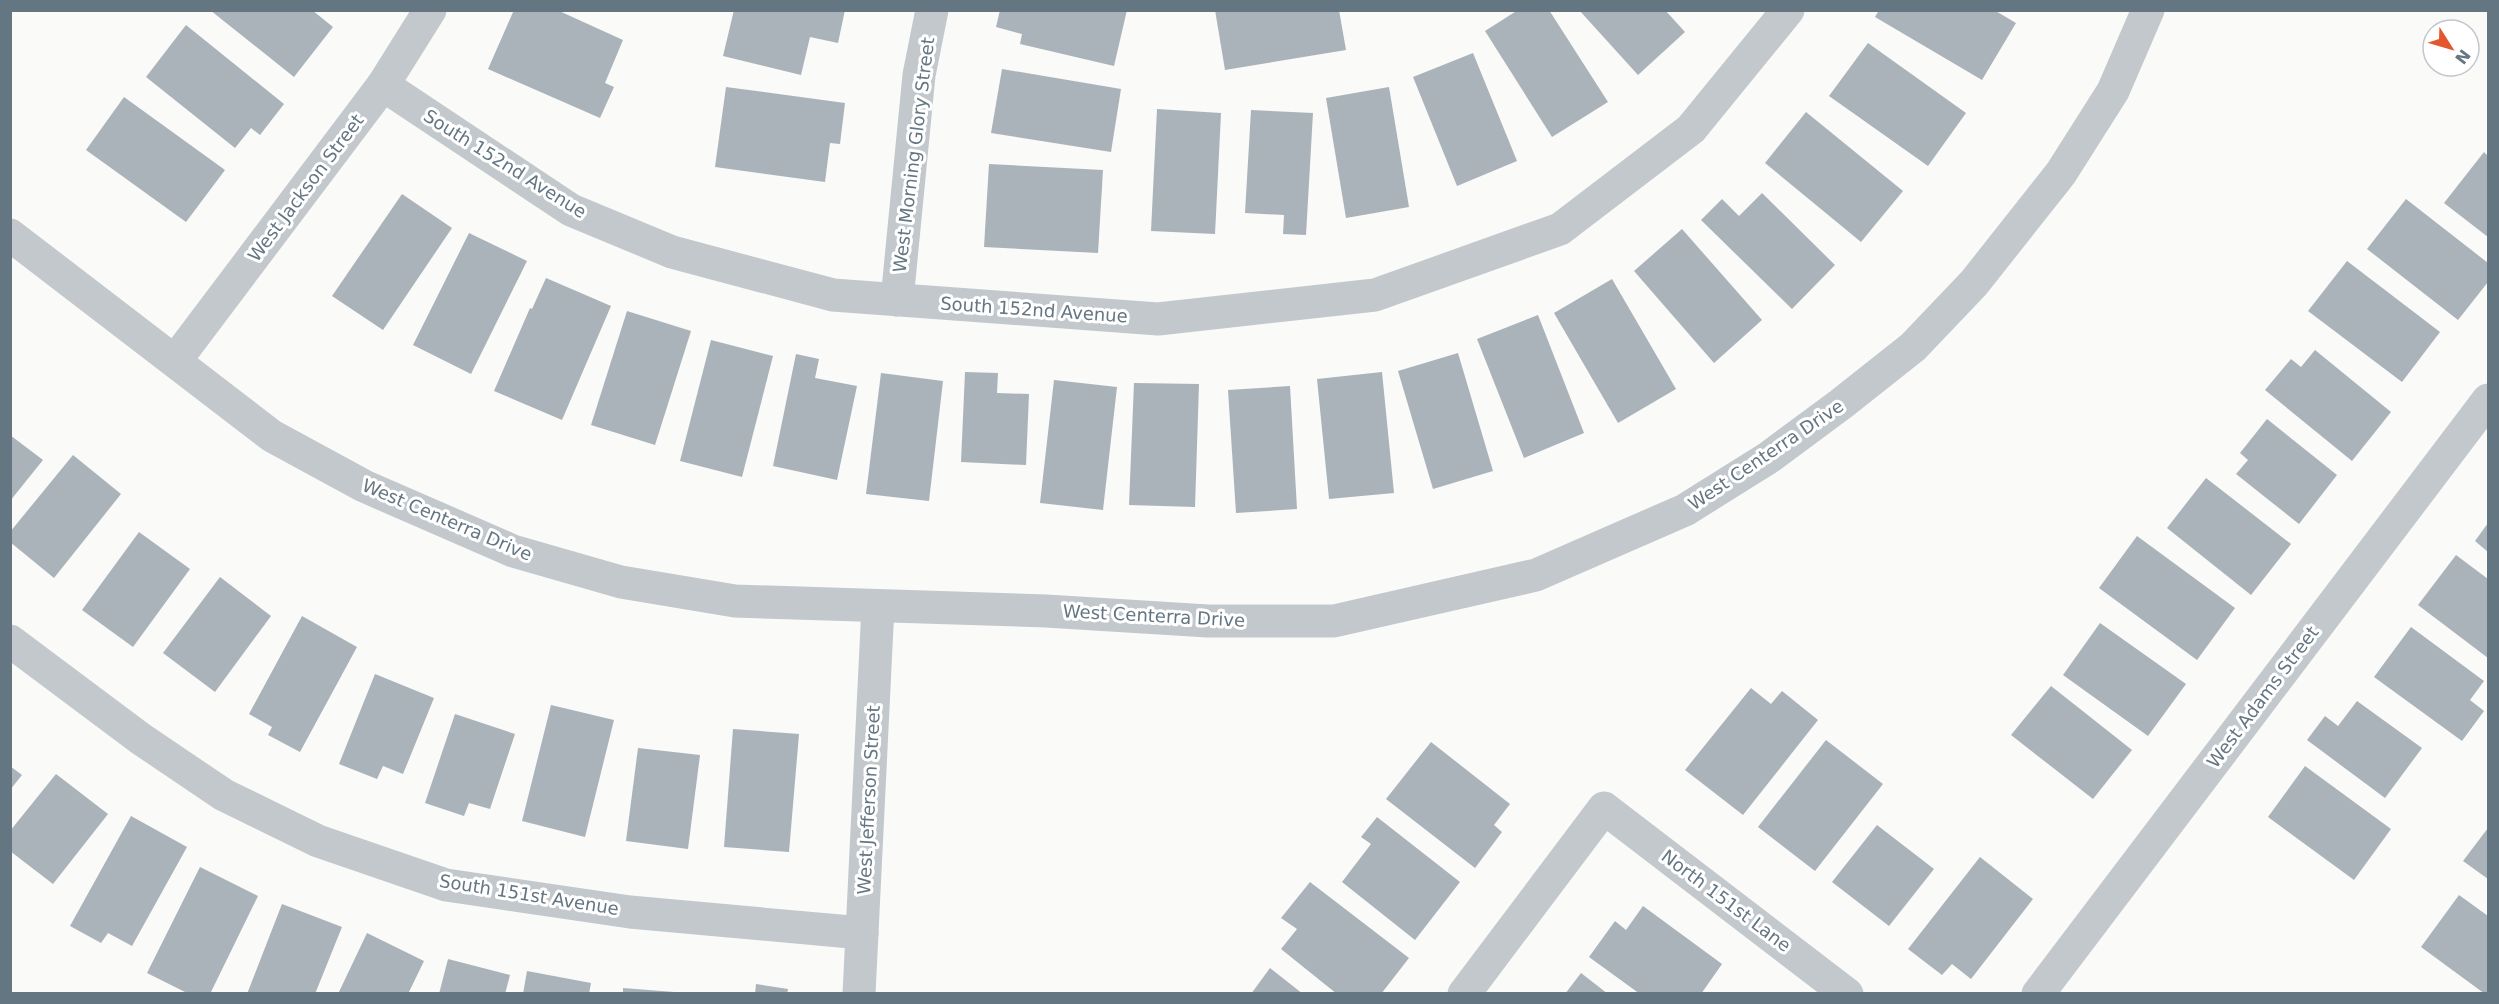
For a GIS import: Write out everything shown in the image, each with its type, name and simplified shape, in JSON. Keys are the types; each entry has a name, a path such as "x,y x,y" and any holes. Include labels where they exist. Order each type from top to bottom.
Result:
{"street":[{"name":"West Jackson Street","path":"175,361 383,86 430,10"},
{"name":"West Morning Glory Street","path":"897,300 919,75 932,10"},
{"name":"South 152nd Avenue","path":"383,86 572,210 683,255 833,295 1158,319 1375,295 1560,229 1691,129 1788,10"},
{"name":"West Centerra Drive","path":"10,235 272,436 364,486 513,551 621,582 735,601 1046,611 1208,621 1334,621 1536,575 1685,510 1768,458 1841,404 1913,347 1974,283 2061,173 2112,91 2148,10"},
{"name":"West Adams Street","path":"2038,993 2488,400"},
{"name":"West Jefferson Street","path":"859,993 878,606"},
{"name":"South 151st Avenue","path":"10,641 141,739 224,795 318,841 446,885 630,912 862,933"},
{"name":"North 151st Lane","path":"1464,993 1604,808 1847,993"}],"building":[{"path":"210,10 312,10 333,27 294,77"},
{"path":"514,10 557,10 623,40 605,83 614,87 600,118 488,69"},
{"path":"734,10 845,10 838,43 810,37 801,75 723,56"},
{"path":"1000,10 1127,10 1114,66 1020,44 1022,34 996,27"},
{"path":"1215,10 1339,10 1346,50 1225,70"},
{"path":"1518,10 1549,10 1608,102 1552,137 1485,31"},
{"path":"1579,10 1665,10 1685,32 1638,75"},
{"path":"1879,10 1994,10 2016,23 1982,80 1875,17"},
{"path":"186,25 284,104 260,135 251,128 235,148 146,77"},
{"path":"1868,43 1966,113 1928,166 1829,96"},
{"path":"1473,53 1517,161 1457,186 1413,77"},
{"path":"1002,69 1121,89 1111,152 991,133"},
{"path":"726,87 845,103 840,144 830,143 825,182 715,167"},
{"path":"1389,87 1409,207 1346,218 1326,98"},
{"path":"124,97 225,170 186,222 86,150"},
{"path":"1157,109 1221,113 1215,234 1151,231"},
{"path":"1251,110 1313,113 1306,235 1283,234 1284,215 1245,213"},
{"path":"1806,112 1903,191 1861,242 1765,163"},
{"path":"2484,152 2488,156 2488,237 2444,203"},
{"path":"989,164 1103,170 1098,253 984,247"},
{"path":"1762,193 1835,265 1792,309 1701,220 1722,199 1739,216"},
{"path":"402,194 452,228 383,330 332,296"},
{"path":"2406,199 2488,263 2488,282 2458,320 2367,249"},
{"path":"1682,229 1762,320 1714,363 1634,271"},
{"path":"469,233 527,261 471,374 413,345"},
{"path":"2347,261 2440,332 2402,382 2308,311"},
{"path":"546,278 611,306 562,420 494,391 530,308 532,309"},
{"path":"1612,279 1676,389 1618,423 1554,313"},
{"path":"627,311 691,331 655,445 591,425"},
{"path":"1538,315 1584,433 1524,458 1477,339"},
{"path":"711,340 773,356 742,477 680,461"},
{"path":"2315,350 2391,412 2352,461 2265,390 2291,359 2301,367"},
{"path":"1458,353 1493,471 1433,489 1398,371"},
{"path":"796,354 819,359 815,378 857,386 837,480 773,466"},
{"path":"965,372 998,373 997,393 1029,394 1026,465 961,462"},
{"path":"1382,372 1394,493 1329,499 1317,379"},
{"path":"881,373 943,381 929,501 866,494"},
{"path":"1054,380 1117,387 1103,510 1040,503"},
{"path":"1134,383 1199,384 1195,507 1129,505"},
{"path":"1290,386 1297,509 1236,513 1228,390"},
{"path":"2267,419 2337,475 2299,524 2236,474 2248,460 2240,453"},
{"path":"10,435 43,460 10,501"},
{"path":"73,455 121,494 54,578 10,542 10,532"},
{"path":"2206,478 2291,544 2251,595 2167,528"},
{"path":"2488,523 2488,552 2475,541"},
{"path":"139,532 190,569 133,647 82,610"},
{"path":"2137,536 2235,608 2197,660 2099,588"},
{"path":"2456,555 2488,579 2488,658 2418,605"},
{"path":"220,577 271,616 215,692 163,653"},
{"path":"302,616 357,647 300,752 268,735 272,727 249,714"},
{"path":"2100,623 2186,684 2148,736 2063,675"},
{"path":"2411,627 2484,681 2470,700 2484,711 2462,741 2374,677"},
{"path":"375,674 434,698 403,774 383,766 377,779 339,764"},
{"path":"2051,686 2132,750 2093,799 2011,735"},
{"path":"1751,688 1771,704 1782,691 1818,720 1743,815 1685,770"},
{"path":"2357,701 2422,748 2385,798 2307,740 2325,716 2338,726"},
{"path":"551,705 614,720 585,837 522,821"},
{"path":"455,714 515,734 490,809 469,803 464,816 425,803"},
{"path":"733,729 799,734 789,852 724,847"},
{"path":"1826,740 1883,784 1815,871 1758,827"},
{"path":"1431,742 1510,804 1494,825 1502,832 1475,868 1386,799"},
{"path":"638,748 700,755 688,849 626,841"},
{"path":"10,766 22,775 10,790"},
{"path":"2305,766 2391,829 2354,880 2268,817"},
{"path":"56,774 108,814 53,884 10,851 10,831"},
{"path":"131,816 187,847 132,946 108,933 101,943 70,926"},
{"path":"1377,817 1460,882 1415,940 1342,882 1371,844 1361,837"},
{"path":"1877,825 1934,869 1889,926 1832,882"},
{"path":"2488,828 2488,879 2463,861"},
{"path":"1980,857 2033,899 1971,979 1952,964 1942,975 1908,949"},
{"path":"200,867 258,896 210,994 189,994 147,973"},
{"path":"1310,882 1409,958 1381,994 1337,994 1281,949 1297,929 1281,918"},
{"path":"2459,895 2488,916 2488,994 2421,947"},
{"path":"282,904 342,927 315,994 247,994"},
{"path":"1643,906 1722,964 1701,994 1640,994 1589,957 1615,921 1626,930"},
{"path":"367,933 424,961 408,994 338,994"},
{"path":"448,959 510,975 505,994 439,994"},
{"path":"1270,968 1303,994 1251,994"},
{"path":"527,971 591,983 589,994 523,994"},
{"path":"1581,973 1608,994 1565,994"},
{"path":"756,984 788,989 787,994 755,994"},
{"path":"623,988 674,992 673,994 623,994"}]}
